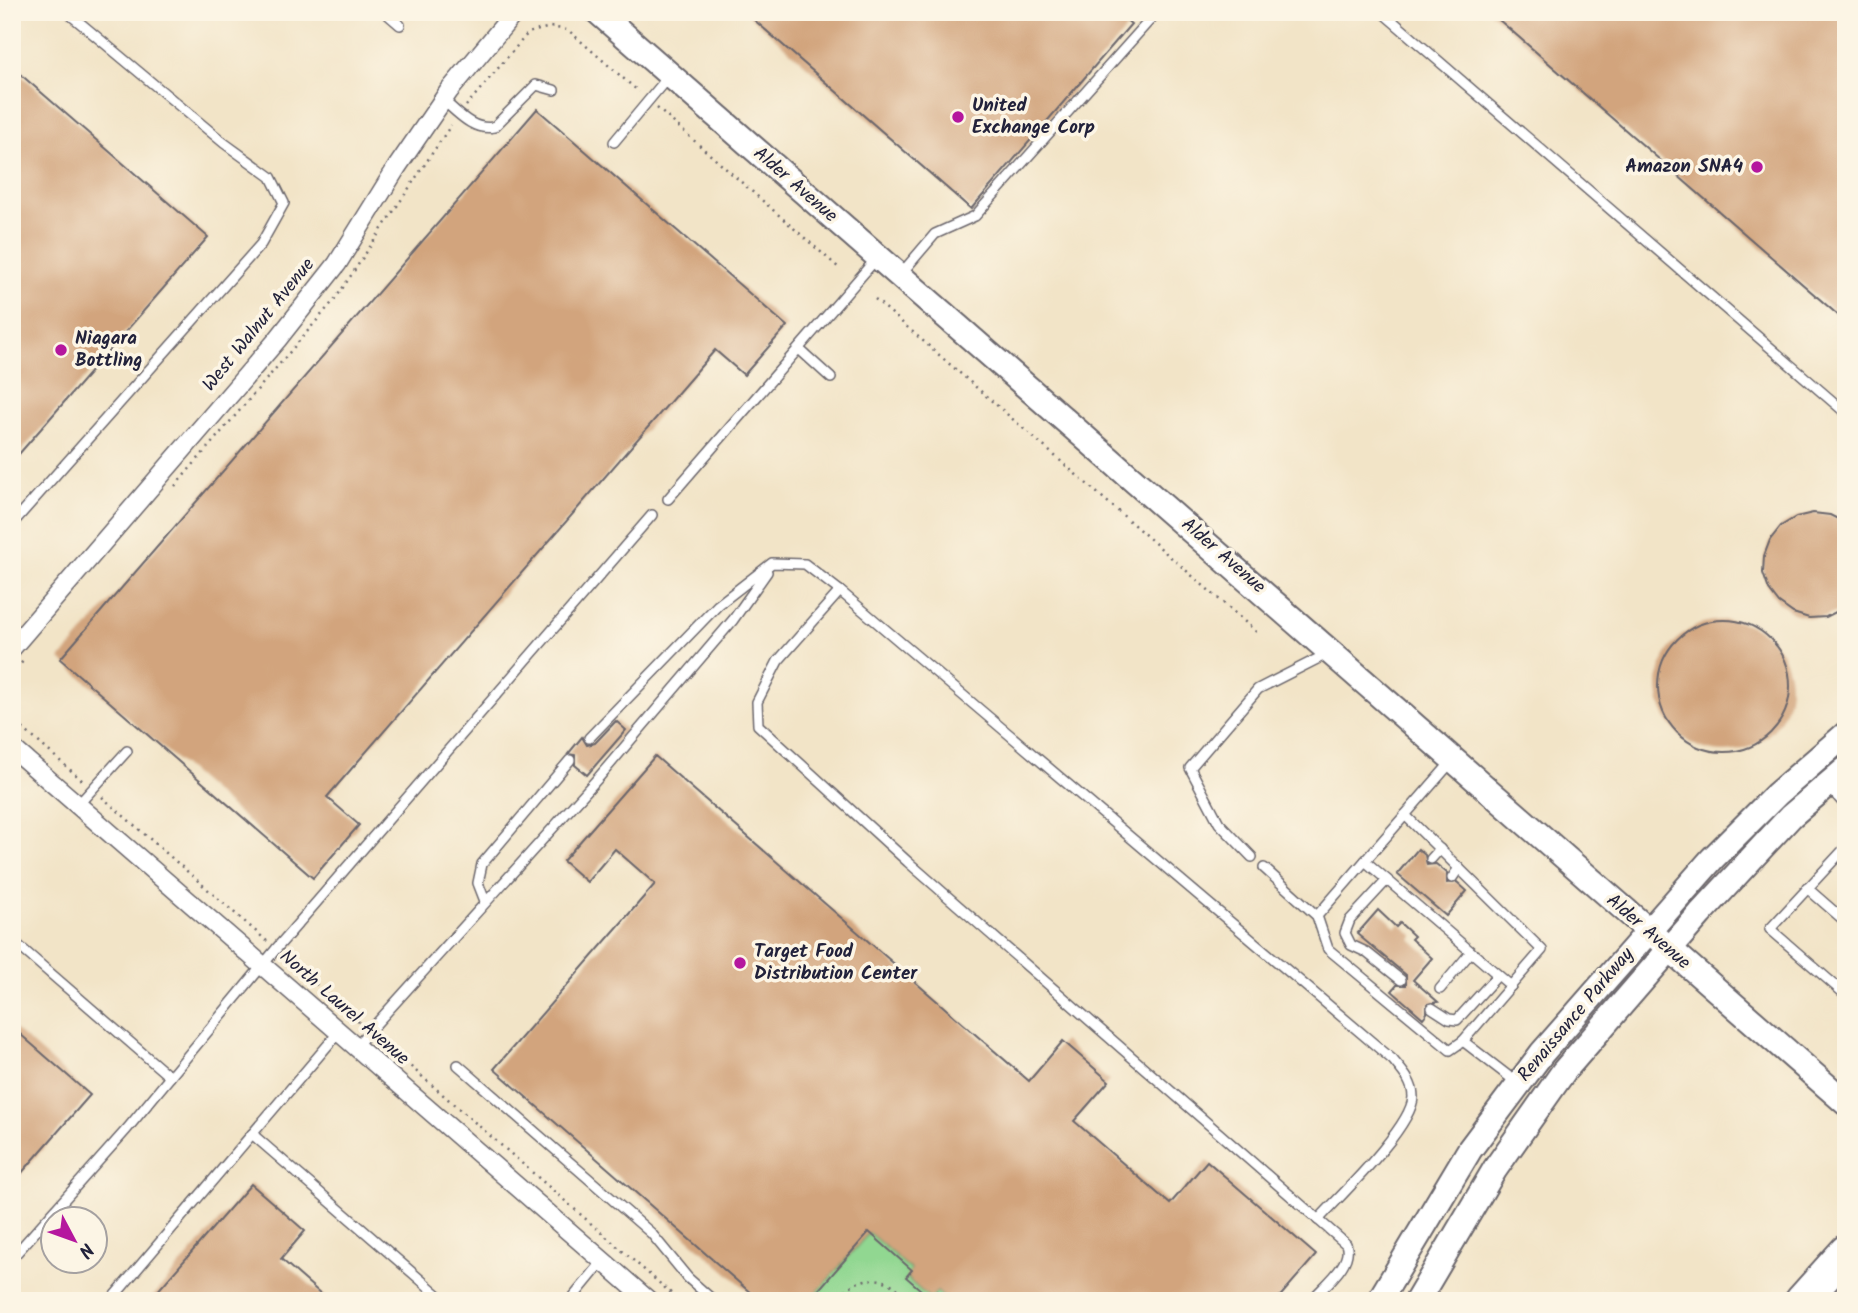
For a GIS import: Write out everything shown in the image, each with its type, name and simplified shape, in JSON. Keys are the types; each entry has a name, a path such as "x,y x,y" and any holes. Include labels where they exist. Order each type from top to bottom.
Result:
{"highway":[{"path":"1802,1301 1846,1252"}],"main road":[{"name":"Alder Avenue","path":"598,12 1332,651 1647,932 1846,1103"},
{"name":"Renaissance Parkway","path":"1379,1301 1470,1149 1518,1084 1647,932 1743,827 1846,734"},
{"name":"Renaissance Parkway","path":"1417,1301 1495,1169 1564,1071 1791,816 1846,769"}],"street":[{"name":"West Walnut Avenue","path":"12,648 337,264 443,100 515,12"},
{"name":"North Laurel Avenue","path":"12,748 649,1301"}],"lane":[{"path":"12,524 261,244 284,203 271,177 224,143 67,12"},
{"path":"385,12 400,25"},
{"path":"899,276 935,234 975,216 1157,12"},
{"path":"1382,12 1846,413"},
{"path":"614,142 670,75"},
{"path":"443,100 472,125 485,129 494,127 536,85 554,90"},
{"path":"668,499 877,257"},
{"path":"799,349 831,378"},
{"path":"12,1258 652,515"},
{"path":"356,1046 599,777 733,620 772,564"},
{"path":"589,738 718,605 772,564 805,564 1393,1060 1407,1076 1413,1094 1411,1110 1396,1132 1318,1220"},
{"path":"840,591 778,661 757,702 758,726 908,863 1346,1244 1349,1251 1346,1261 1311,1301"},
{"path":"1252,857 1219,823 1190,768 1258,689 1332,651"},
{"path":"78,805 127,751"},
{"path":"1317,916 1454,758"},
{"path":"485,901 478,883 482,864 570,760"},
{"path":"1827,785 1846,807"},
{"path":"1264,868 1317,916 1328,949 1450,1050 1463,1041 1542,950 1405,815"},
{"path":"1845,994 1770,929 1846,847"},
{"path":"1430,859 1440,849"},
{"path":"1365,861 1511,986"},
{"path":"1452,878 1459,869"},
{"path":"1388,880 1350,920 1345,933 1351,945 1366,952 1401,980"},
{"path":"1402,892 1408,884"},
{"path":"1807,888 1846,922"},
{"path":"1423,911 1430,903"},
{"path":"12,940 170,1077"},
{"path":"1440,989 1471,952"},
{"path":"1432,1008 1449,1019 1457,1020 1498,975"},
{"path":"110,1301 339,1032"},
{"path":"1463,1041 1518,1084"},
{"path":"457,1065 651,1233 688,1278 714,1301"},
{"path":"251,1134 444,1301"},
{"path":"570,1301 603,1261"}],"path":[{"path":"550,27 568,30 839,268"},
{"path":"875,299 1260,635"},
{"path":"12,719 680,1301"},
{"path":"836,1301 854,1282 867,1279 893,1284 907,1301"}],"green space":[{"path":"869,1232 912,1270 907,1278 930,1298 937,1291 948,1301 817,1301 813,1296"}],"building":[{"name":"United Exchange Corp","path":"745,12 1117,12 1131,24 971,209"},
{"name":"Amazon SNA4","path":"1490,12 1846,12 1846,322"},
{"name":"Niagara Bottling","path":"12,67 208,237 12,462"},
{"path":"537,109 787,326 744,375 715,350 327,797 359,825 313,878 60,659"},
{"path":"1813,513 1830,515 1846,523 1846,607 1826,617 1809,618 1793,613 1779,603 1769,590 1763,573 1764,556 1770,540 1781,526 1796,517"},
{"path":"1724,620 1749,625 1771,639 1785,661 1790,686 1785,711 1771,733 1749,747 1724,752 1699,747 1677,733 1663,711 1658,686 1663,661 1677,639 1699,625"},
{"path":"616,721 626,730 587,775 575,765 575,755 568,754 582,737 587,745 595,743"},
{"name":"Target Food Distribution Center","path":"655,756 1029,1081 1063,1041 1109,1081 1074,1121 1170,1204 1207,1161 1316,1255 1276,1301 948,1301 937,1291 930,1298 906,1277 912,1270 869,1232 809,1301 760,1301 494,1069 655,884 615,849 587,882 563,861"},
{"path":"1418,849 1425,855 1427,865 1436,864 1447,873 1447,883 1457,882 1467,891 1446,916 1397,874"},
{"path":"1378,910 1396,927 1400,923 1414,936 1411,939 1432,958 1413,980 1438,1002 1427,1004 1427,1013 1423,1018 1392,991 1397,985 1406,985 1406,975 1357,934"},
{"path":"12,1027 90,1095 12,1184"},
{"path":"251,1184 305,1231 281,1259 329,1301 149,1301"}],"place":[{"name":"United Exchange Corp","path":"958,117"},
{"name":"Amazon SNA4","path":"1757,167"},
{"name":"Niagara Bottling","path":"61,350"},
{"name":"Target Food Distribution Center","path":"740,963"}]}
